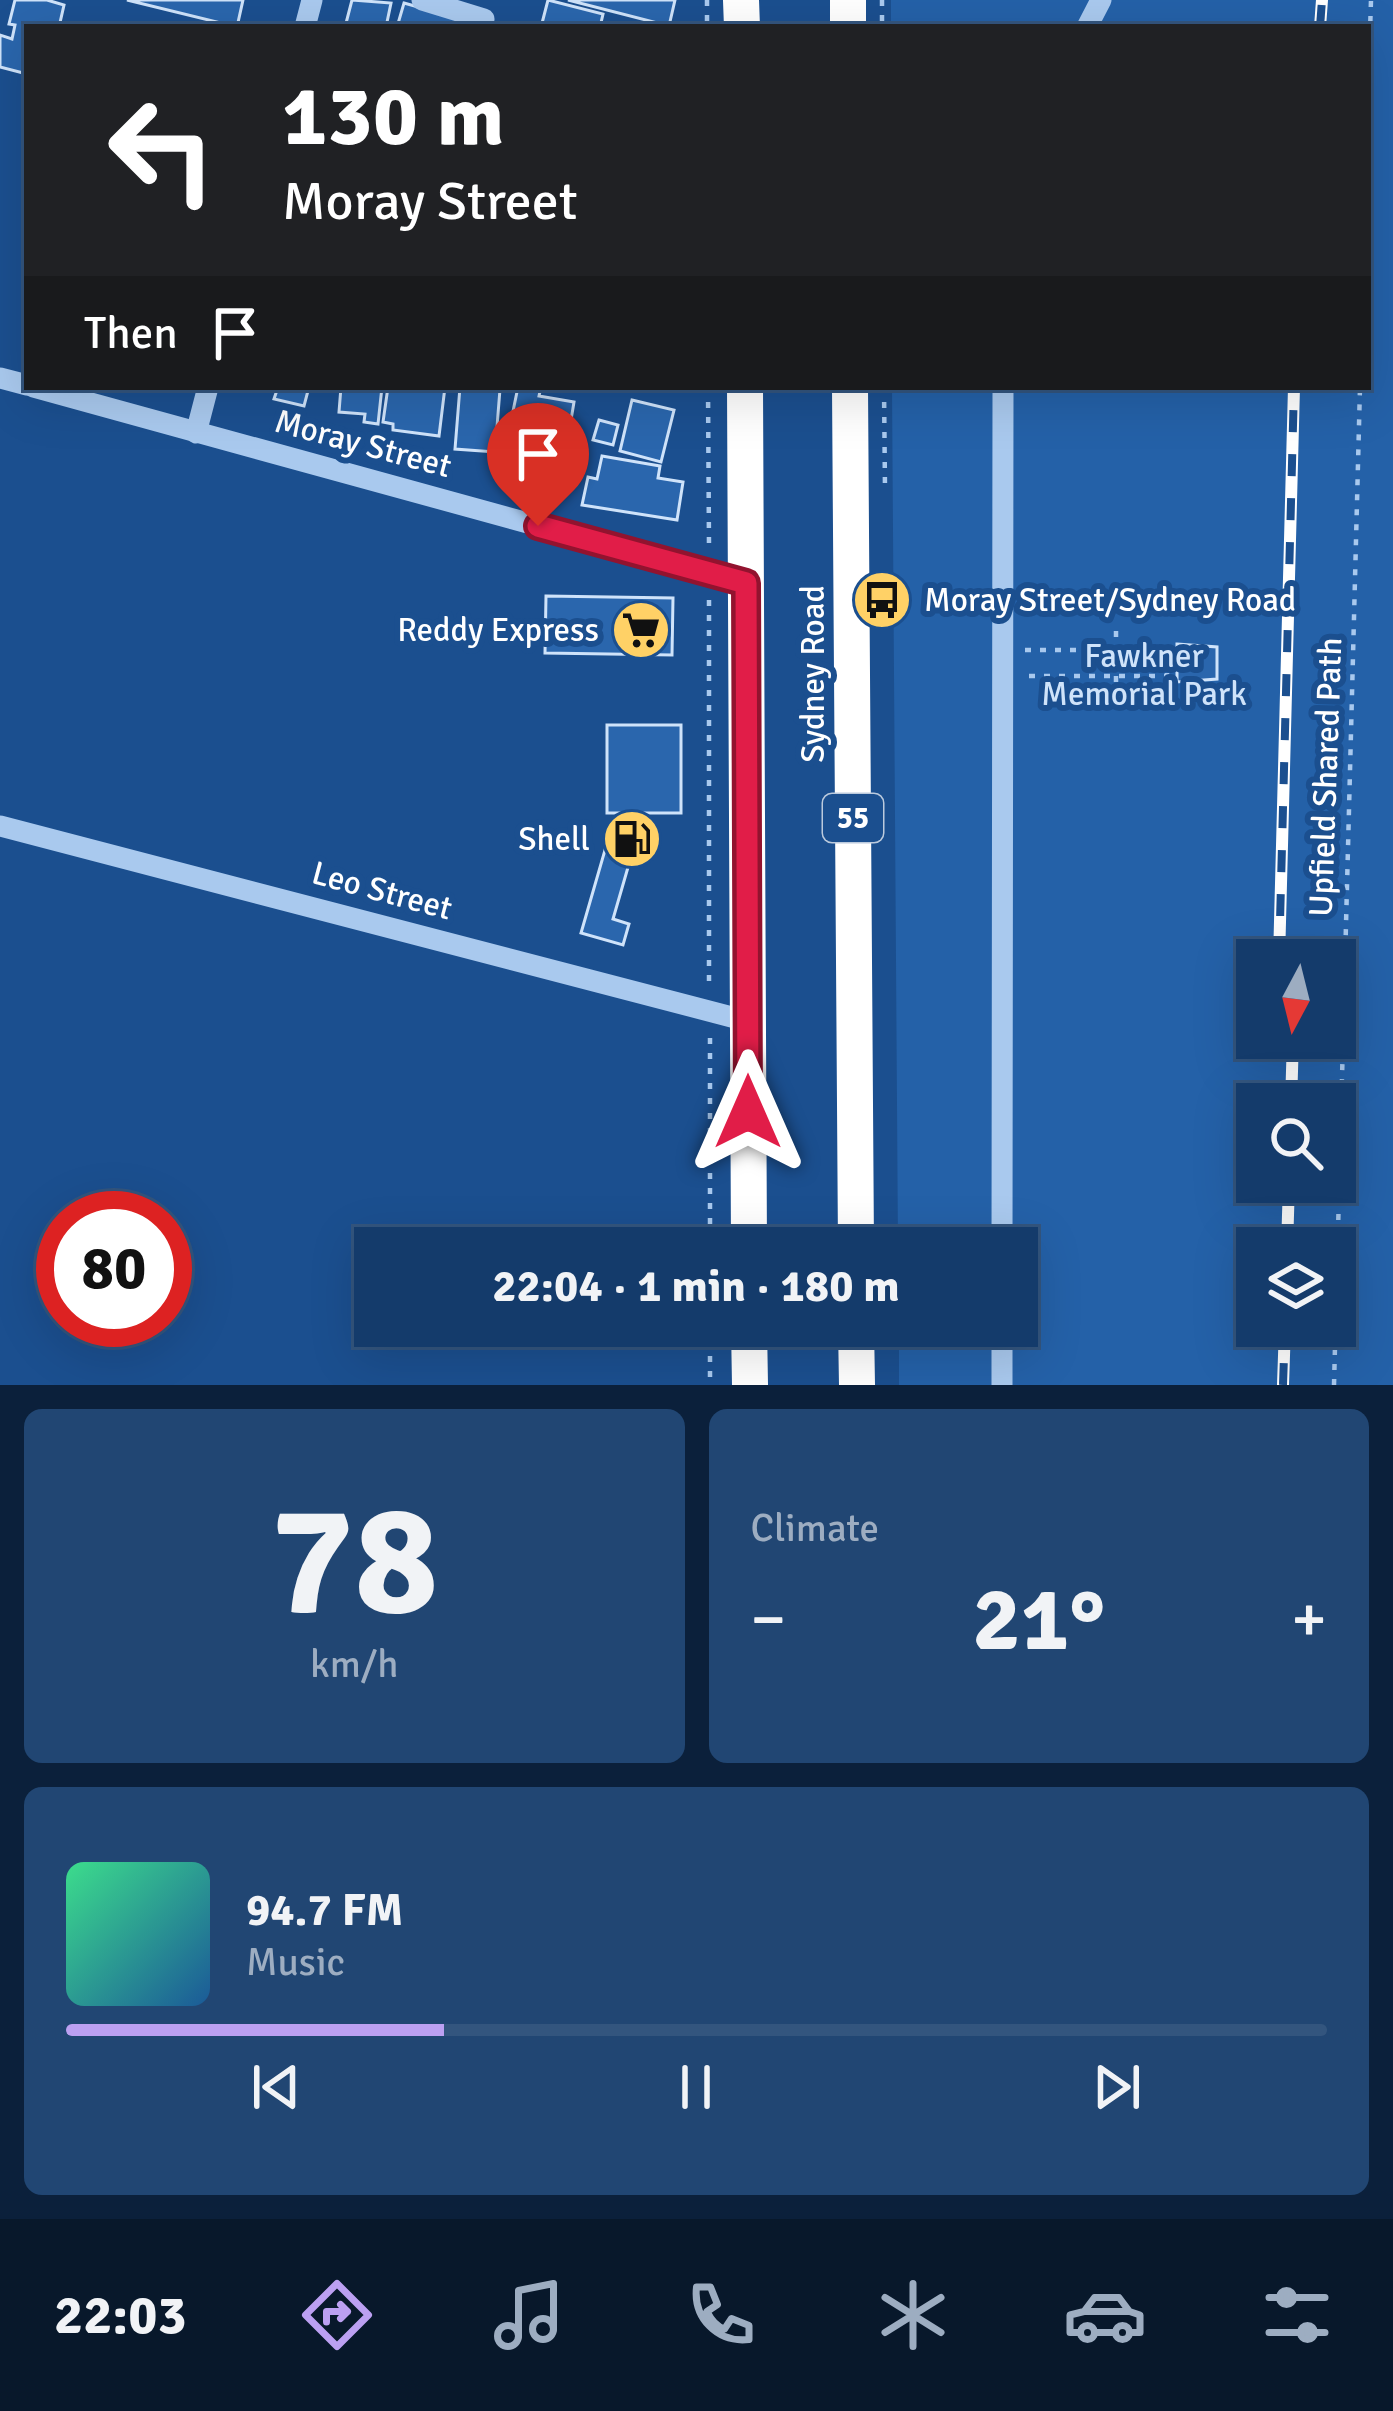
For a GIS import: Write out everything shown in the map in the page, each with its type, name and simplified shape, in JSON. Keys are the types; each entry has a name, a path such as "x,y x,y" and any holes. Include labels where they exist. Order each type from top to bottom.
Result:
{"highway":[{"name":"Sydney Road","path":"745,390 749,1227"},
{"name":"Sydney Road","path":"850,390 856,1227"},
{"path":"749,1347 750,1385"},
{"path":"856,1347 857,1385"}],"street":[{"path":"422,0 484,19 483,24"},
{"name":"Moray Street","path":"44,390 746,583"},
{"path":"196,433 207,390"},
{"path":"1002,1227 1003,390"},
{"name":"Leo Street","path":"0,826 747,1021"},
{"path":"1002,1347 1002,1385"}],"path":[{"path":"708,390 710,1227"},
{"name":"Upfield Shared Path","path":"1334,1385 1360,390"},
{"path":"1116,631 1116,689"},
{"path":"1002,650 1167,650 1167,676 1002,676"},
{"path":"710,1347 710,1385"}],"green space":[{"name":"Fawkner Memorial Park","path":"891,0 1393,0 1393,1385 899,1385 899,1347 1038,1347 1038,1227 898,1227 892,390 1371,390 1371,24 891,24"}],"building":[{"path":"15,0 64,5 60,24 24,24 24,73 0,67 0,35 12,39 15,25 9,24"},
{"path":"127,0 243,0 238,24"},
{"path":"352,0 391,3 387,24 346,24"},
{"path":"548,0 603,14 601,24 542,24"},
{"path":"568,0 675,0 669,24"},
{"path":"404,3 475,23 475,24 398,24"},
{"path":"277,390 308,390 304,406 274,399"},
{"path":"341,390 382,390 378,424 364,422 365,414 339,412"},
{"path":"388,390 445,390 439,436 393,430 393,424 383,422"},
{"path":"460,390 500,390 495,452 455,449"},
{"path":"517,390 540,390 539,396 574,402 569,432 511,421"},
{"path":"632,400 674,410 661,462 620,451"},
{"path":"599,420 618,425 613,445 593,440"},
{"path":"523,432 558,440 552,469 517,461"},
{"path":"602,456 660,466 658,478 683,482 677,520 582,505 588,477 597,479"},
{"path":"546,596 673,598 672,655 545,653"},
{"path":"1177,644 1217,647 1217,679 1177,682"},
{"path":"607,725 681,725 681,813 607,813"},
{"path":"605,850 631,857 613,919 629,924 623,945 581,933"}],"railway":[{"path":"1320,24 1322,0"},
{"path":"1280,939 1294,390"},
{"path":"1292,1059 1292,1083"},
{"path":"1288,1203 1288,1227"},
{"path":"1283,1385 1284,1347"}],"place":[{"name":"Moray Street/Sydney Road","path":"882,600"},
{"name":"Reddy Express","path":"641,630"},
{"name":"Shell","path":"632,839"}],"route":[{"path":"538,526 746,583 748,1112"}]}
